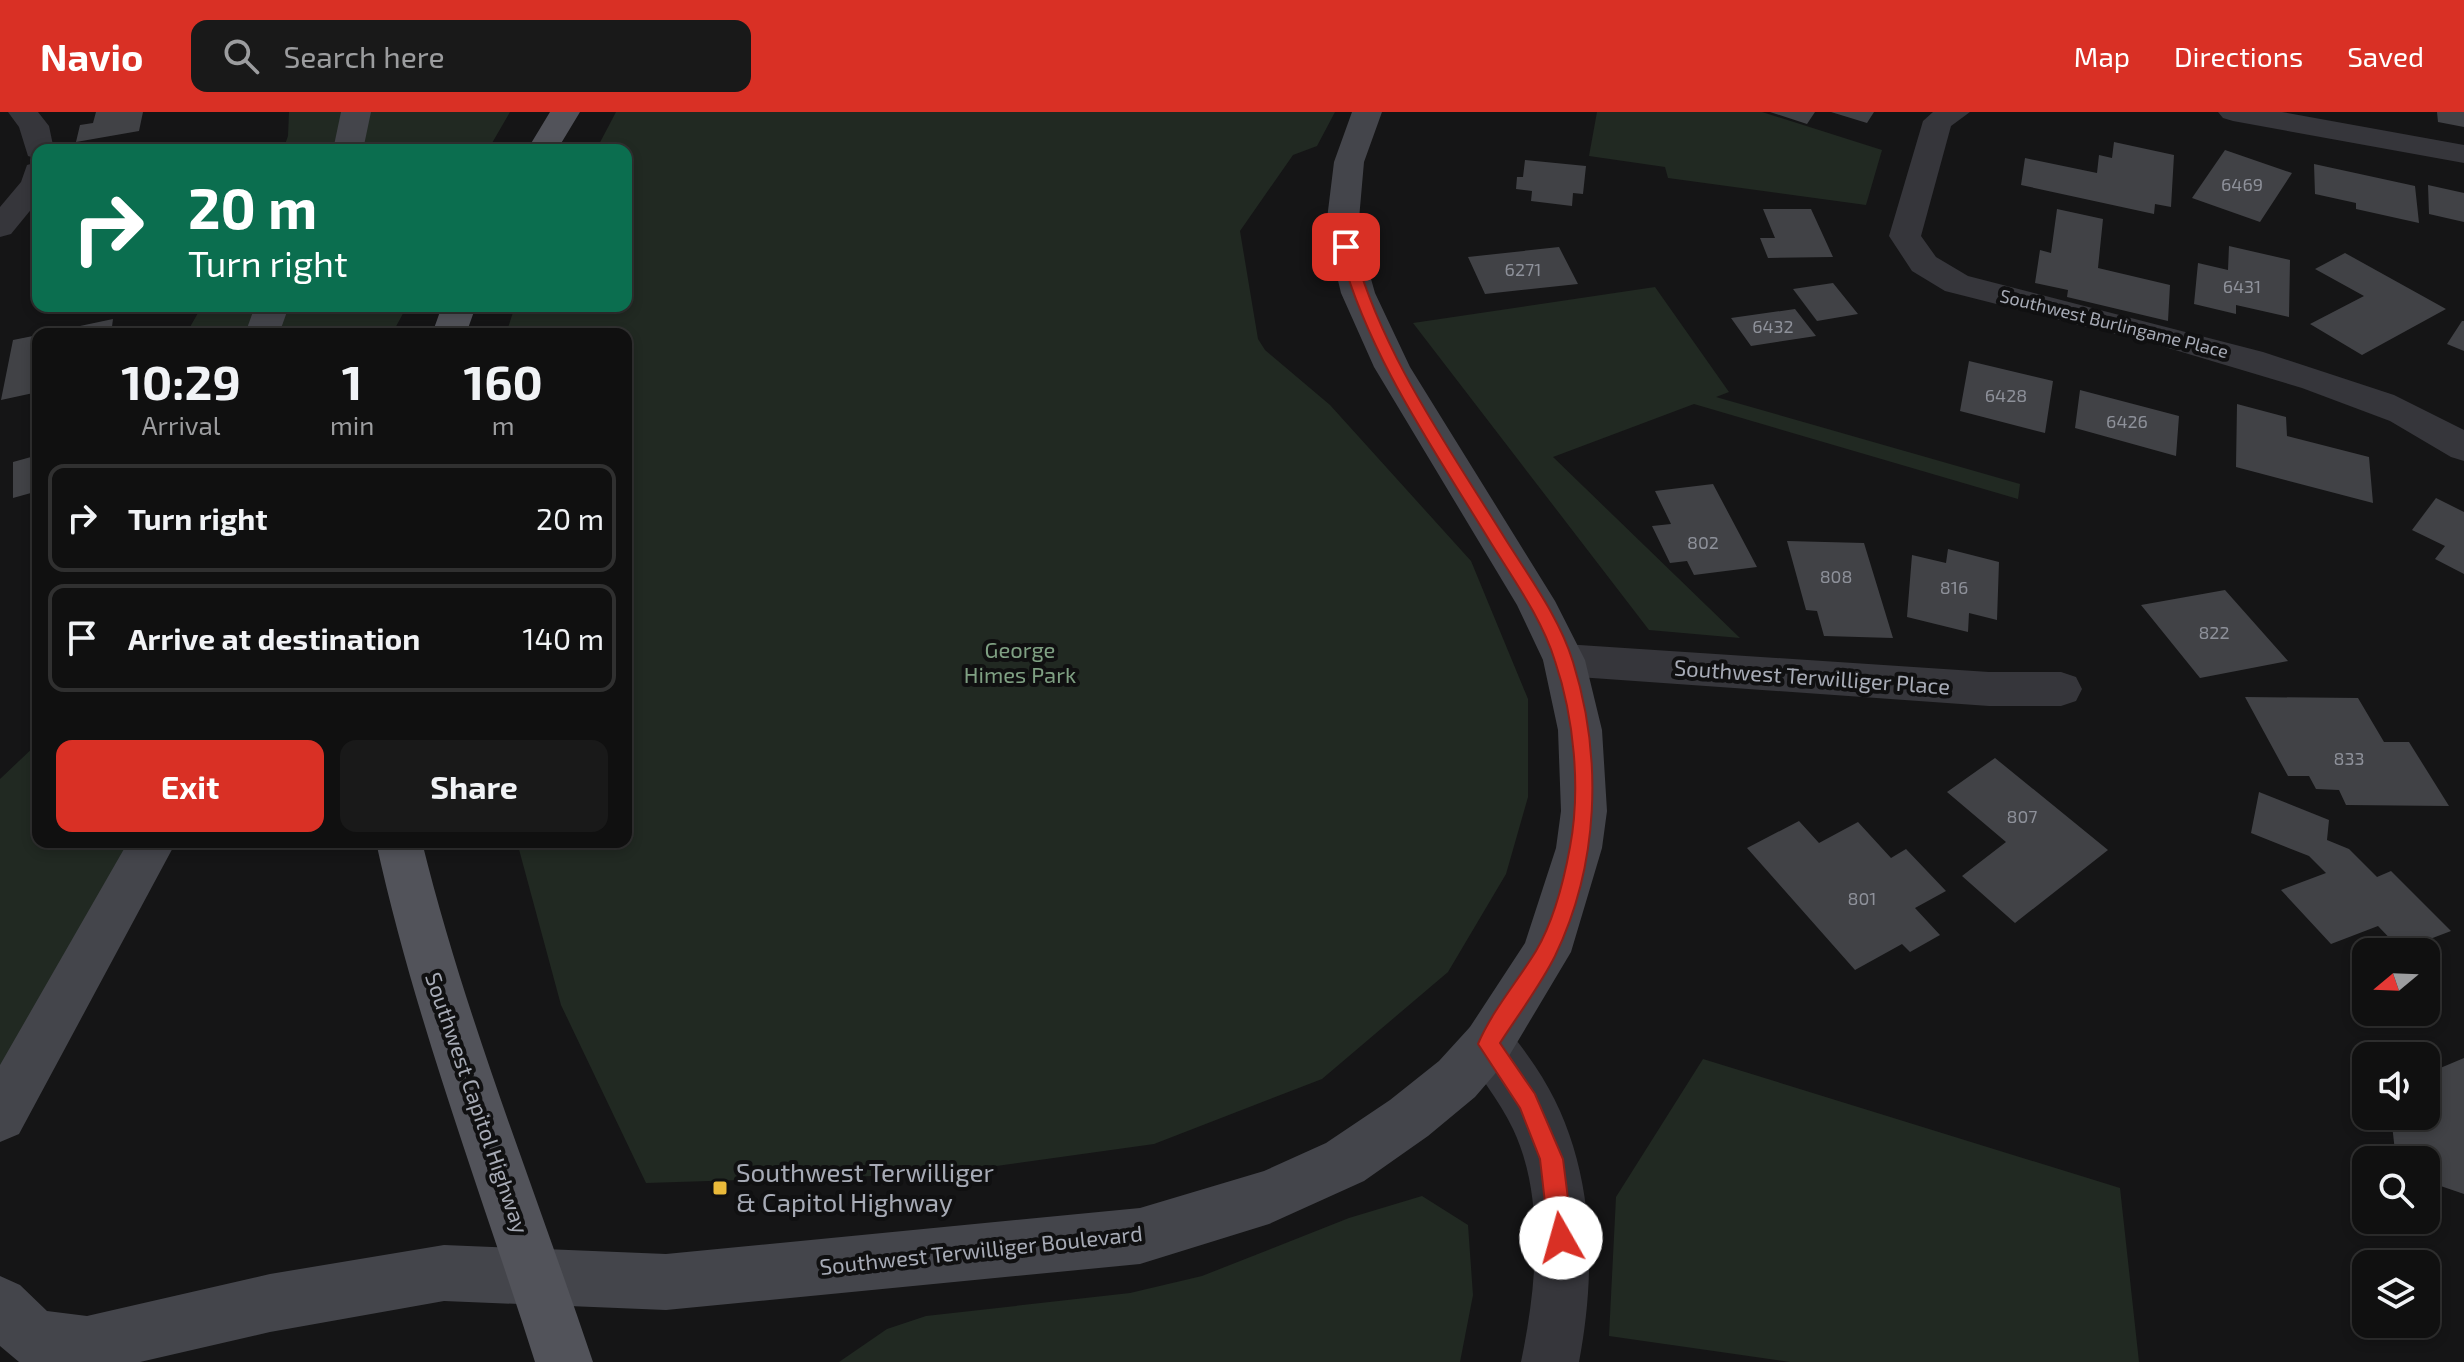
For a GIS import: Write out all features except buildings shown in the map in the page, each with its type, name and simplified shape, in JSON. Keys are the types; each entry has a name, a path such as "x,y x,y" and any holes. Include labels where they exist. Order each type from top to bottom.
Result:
{"main road":[{"path":"349,144 356,112"},
{"path":"546,144 565,112"},
{"name":"Southwest Terwilliger Boulevard","path":"0,1305 34,1339 87,1345 256,1306 444,1273 666,1282 1140,1236 1269,1197 1345,1162 1409,1118 1457,1079 1488,1044 1546,952 1579,848 1584,811 1580,730 1564,660 1535,601 1392,367 1358,293 1346,247 1343,219 1349,162 1367,112"},
{"path":"0,1116 150,848"},
{"name":"Southwest Capitol Highway","path":"400,848 426,958 564,1362"}],"street":[{"path":"23,112 34,126 38,144"},
{"name":"Southwest Burlingame Place","path":"1955,112 1938,121 1905,236 1924,264 1957,284 2191,340 2346,390 2403,412 2464,448"},
{"path":"2233,112 2464,154"},
{"path":"0,227 32,189"},
{"name":"Southwest Terwilliger Place","path":"1564,660 1989,689 2061,689"},
{"path":"1488,1044 1528,1101 1551,1159 1561,1238 1561,1270 1560,1318 1550,1362"}],"green space":[{"path":"289,112 510,112 491,144 285,144"},
{"name":"George Himes Park","path":"616,112 1335,112 1317,146 1293,155 1240,231 1258,339 1265,350 1330,405 1471,561 1528,699 1528,797 1506,874 1448,972 1322,1079 1154,1144 938,1174 646,1183 561,1005 519,848 632,848 632,328 508,328 513,312 632,312 632,144 599,144"},
{"path":"1597,112 1762,112 1882,150 1866,205 1668,178 1665,167 1589,156"},
{"path":"1655,287 1729,392 1716,397 2020,484 2018,499 1694,404 1553,457 1740,638 1649,630 1413,323"},
{"path":"199,312 404,312 395,328 189,328"},
{"path":"32,749 32,848 126,848 0,1091 0,779"},
{"path":"1703,1059 2120,1188 2139,1362 1790,1362 1609,1336 1616,1197"},
{"path":"1422,1196 1468,1225 1473,1295 1460,1362 839,1362 887,1329 926,1316 1130,1293 1202,1276 1349,1218"}],"place":[{"name":"Southwest Terwilliger & Capitol Highway","path":"720,1188"}],"route":[{"path":"1346,247 1372,330 1535,601 1564,660 1580,730 1584,811 1579,848 1564,903 1546,952 1488,1044 1528,1101 1551,1159 1561,1238"}]}
